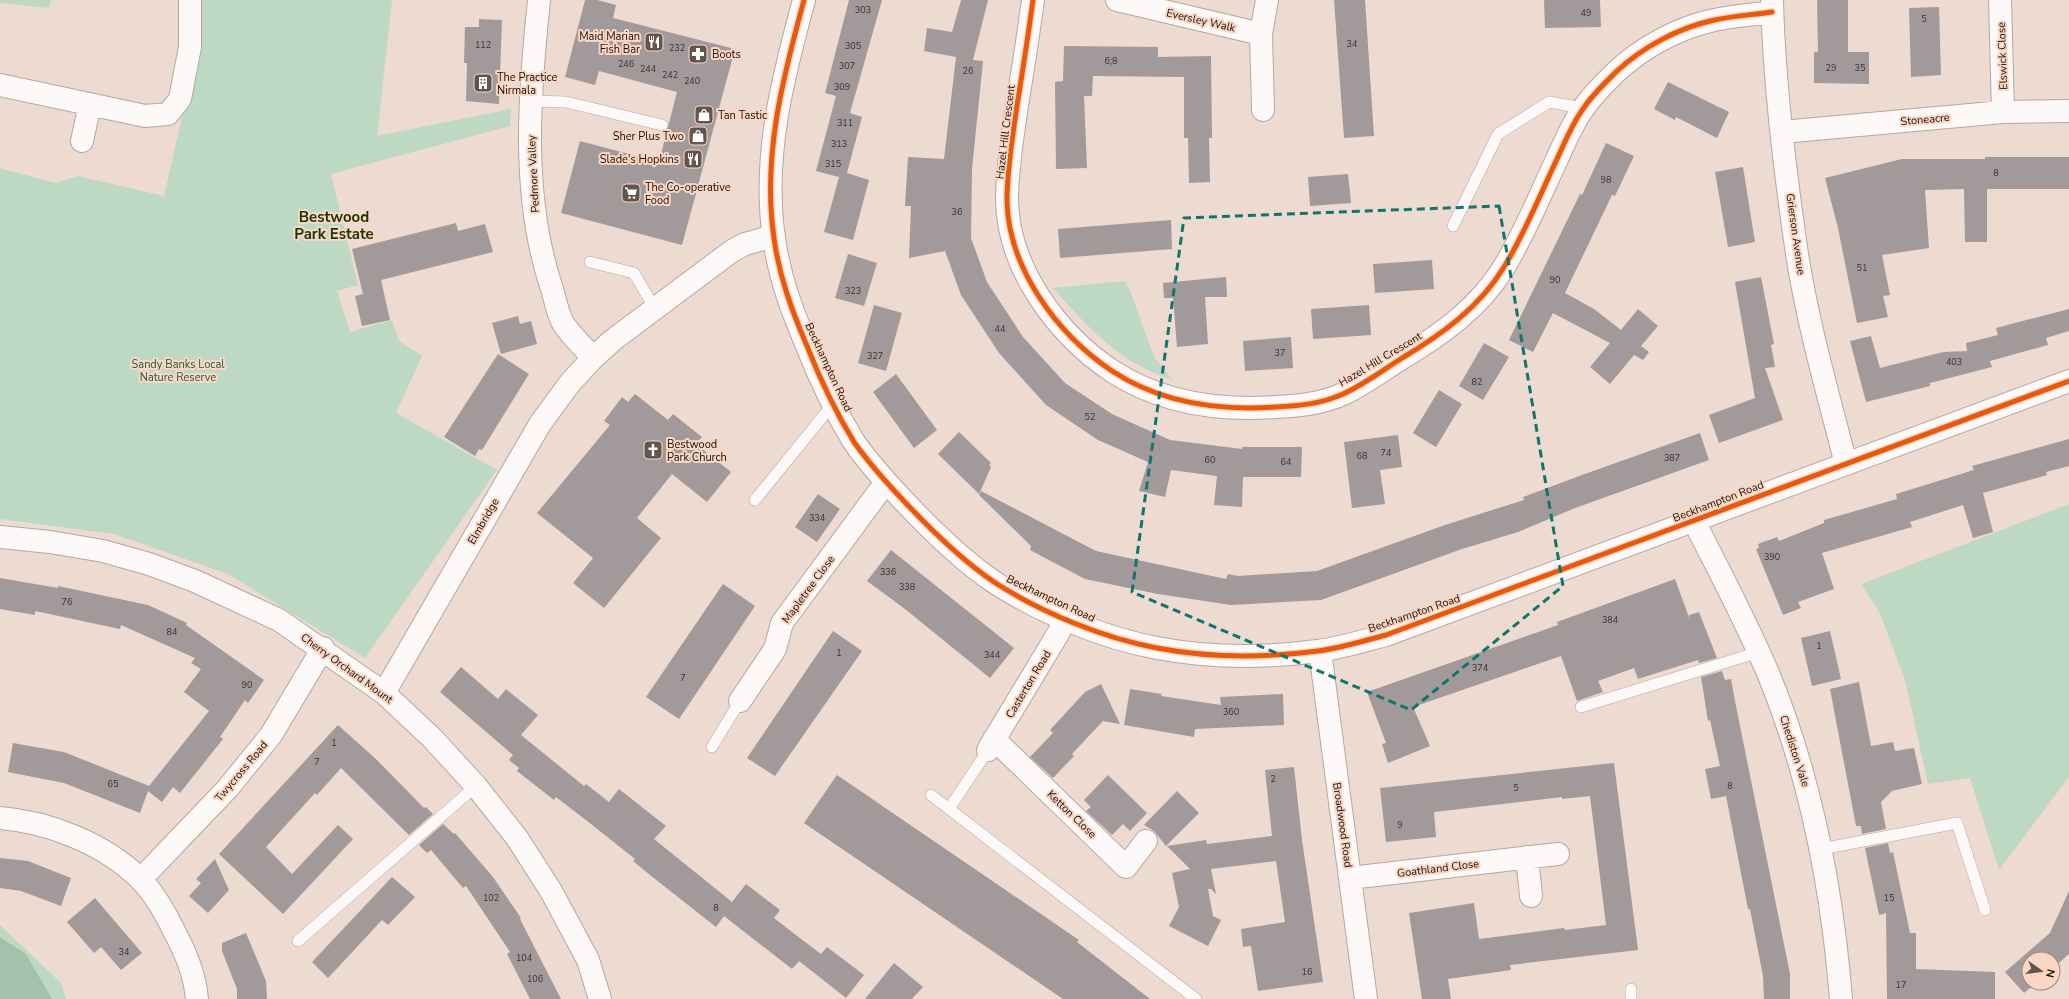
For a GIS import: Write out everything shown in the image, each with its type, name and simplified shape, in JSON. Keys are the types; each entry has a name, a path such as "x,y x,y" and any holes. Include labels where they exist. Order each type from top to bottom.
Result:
{"street":[{"path":"0,85 145,116 168,114 180,99 190,47 190,0"},
{"name":"Pedmore Valley","path":"539,0 531,101 532,192 543,261 563,323 593,358"},
{"name":"Beckhampton Road","path":"804,0 785,71 775,127 772,201 774,236 780,270 789,300 817,372 833,404 855,443 886,482 925,524 970,563 999,585 1064,618 1130,641 1182,652 1217,655 1262,656 1320,651 1386,636 2069,382"},
{"name":"Hazel Hill Crescent","path":"1033,0 1014,129 1007,201 1012,235 1021,263 1034,287 1052,314 1072,338 1097,361 1146,389 1187,403 1217,408 1250,409 1317,403 1344,394 1446,330 1468,311 1503,269 1526,226 1568,135 1583,108 1620,68 1639,53 1661,40 1710,21 1772,6"},
{"name":"Eversley Walk","path":"1117,0 1261,34"},
{"path":"1263,110 1261,34 1267,0"},
{"name":"Elswick Close","path":"2000,0 2004,112"},
{"name":"Grierson Avenue","path":"1772,6 1782,132 1797,255 1821,366 1846,464"},
{"path":"82,141 90,104"},
{"name":"Stoneacre","path":"1782,132 2004,112 2069,111"},
{"name":"Elmbridge","path":"384,692 540,424 570,383 593,358 732,251 745,244 774,236"},
{"name":"Mapletree Close","path":"740,701 774,649 782,623 886,482"},
{"name":"Chediston Vale","path":"1694,521 1759,652 1780,704 1804,777 1821,849 1829,892 1841,999"},
{"name":"Cherry Orchard Mount","path":"0,537 50,542 103,551 150,564 195,582 279,620 323,648 384,692 432,738 476,786 517,838 552,891 588,960 600,999"},
{"name":"Casterton Road","path":"991,744 1059,632 1064,618"},
{"name":"Twycross Road","path":"141,879 228,788 271,735 323,648"},
{"name":"Broadwood Road","path":"1320,651 1366,999"},
{"name":"Ketton Close","path":"991,744 1126,866 1146,841"},
{"path":"0,818 50,828 85,841 115,859 141,879 163,909 185,952 197,999"},
{"name":"Goathland Close","path":"1350,878 1558,854"},
{"path":"1527,858 1531,896"}],"lane":[{"path":"531,101 566,102 662,126"},
{"path":"1454,226 1498,134 1550,102 1583,108"},
{"path":"590,262 634,273 655,309"},
{"path":"755,500 833,404"},
{"path":"1581,707 1759,652"},
{"path":"712,748 740,701"},
{"path":"949,809 991,744"},
{"path":"298,941 476,786"},
{"path":"931,795 1196,999"},
{"path":"1821,849 1957,823 1985,910"}],"highlighted area":[{"path":"1499,206 1563,586 1411,710 1132,592 1184,218"}],"green space":[{"path":"0,0 51,0 49,8 0,3"},
{"name":"Sandy Banks Local Nature Reserve","path":"196,0 392,0 377,136 511,109 510,126 331,174 358,285 337,291 350,332 392,320 399,341 422,356 396,413 497,470 365,658 228,574 114,534 0,519 0,168 55,183 78,176 164,196 197,51"},
{"path":"1125,281 1131,293 1154,357 1173,380 1154,373 1121,354 1093,331 1053,288"},
{"path":"2069,504 2069,777 1999,870 1970,778 1928,784 1905,680 1879,611 1861,584"},
{"path":"0,925 61,983 66,999 0,999"},
{"path":"0,937 26,954 52,999 0,999"}],"building":[{"path":"585,0 597,0 616,5 613,18 735,49 682,245 561,213 580,141 659,162 677,92 599,71 595,85 565,77"},
{"path":"849,0 882,0 850,113 862,117 847,173 869,180 853,240 824,232 839,177 816,171 836,96 825,93"},
{"path":"961,0 988,0 973,60 983,61 972,169 971,238 987,282 1023,337 1065,383 1112,414 1170,440 1242,449 1242,447 1302,447 1301,477 1243,477 1242,507 1214,505 1217,476 1171,470 1165,497 1139,491 1148,462 1098,440 1046,405 999,353 961,295 945,251 909,258 911,206 905,206 908,157 944,159 956,57 924,51 927,28 952,32"},
{"path":"1334,0 1365,0 1374,136 1344,138"},
{"path":"1544,0 1600,0 1601,27 1545,28"},
{"path":"1817,0 1848,0 1848,52 1869,52 1869,84 1814,83 1814,52 1818,52"},
{"path":"1939,7 1941,75 1911,77 1909,8"},
{"path":"479,19 502,20 499,104 466,101 467,63 464,63 465,27 479,27"},
{"path":"1064,46 1158,47 1158,57 1211,56 1212,138 1209,138 1210,182 1189,183 1188,138 1184,138 1184,77 1093,76 1092,96 1084,96 1087,168 1056,169 1055,82 1063,81"},
{"path":"1668,82 1729,112 1717,138 1676,117 1675,120 1654,109"},
{"path":"1606,143 1634,156 1615,196 1612,195 1565,293 1594,309 1621,330 1638,309 1658,326 1641,346 1649,352 1643,360 1634,355 1610,384 1590,367 1610,343 1553,313 1533,352 1509,340 1580,194 1582,195"},
{"path":"1985,157 2069,157 2069,189 1987,189 1987,242 1965,242 1964,189 1925,190 1929,248 1882,255 1890,295 1883,296 1888,317 1857,323 1838,228 1825,178 1902,159 1985,159"},
{"path":"1743,167 1755,242 1728,247 1715,172"},
{"path":"1348,174 1351,203 1310,206 1308,177"},
{"path":"1171,220 1172,249 1060,258 1058,229"},
{"path":"456,223 458,231 485,224 493,252 381,280 390,320 362,326 355,296 363,294 352,249"},
{"path":"848,254 877,263 864,306 835,298"},
{"path":"1432,260 1434,289 1375,293 1373,264"},
{"path":"1226,277 1227,297 1205,297 1208,344 1177,347 1173,298 1164,298 1163,283"},
{"path":"1761,277 1774,344 1771,345 1775,367 1765,368 1783,420 1719,443 1709,415 1755,398 1735,282"},
{"path":"874,305 902,313 886,371 858,363"},
{"path":"1369,305 1371,335 1313,339 1311,309"},
{"path":"2069,309 2069,331 2046,338 2048,345 1990,361 1992,367 1930,383 1930,386 1866,402 1850,341 1871,336 1880,368 1943,352 1967,351 1966,343 1998,335 1996,328"},
{"path":"518,316 520,324 531,321 537,344 501,354 492,323"},
{"path":"1291,337 1293,368 1245,371 1243,341"},
{"path":"1484,343 1509,357 1483,400 1459,386"},
{"path":"498,354 529,374 482,450 479,449 475,456 444,437"},
{"path":"896,374 937,430 914,448 873,392"},
{"path":"1439,390 1462,404 1436,447 1413,433"},
{"path":"635,394 668,420 673,414 702,437 696,444 731,472 707,502 672,474 637,518 661,538 604,608 573,583 593,558 537,513 610,425 604,421 622,397 628,402"},
{"path":"959,432 991,463 989,465 991,467 979,494 938,454"},
{"path":"1700,433 1709,460 1575,508 1518,532 1462,549 1321,600 1231,605 1158,594 1085,579 1030,550 1031,546 979,495 981,491 1096,551 1226,579 1228,574 1238,576 1317,571 1445,525 1524,500 1523,497"},
{"path":"1398,435 1402,467 1380,470 1385,504 1352,508 1344,442"},
{"path":"2069,439 2069,466 2046,472 2047,475 1983,493 1993,532 1973,538 1963,505 1910,522 1912,527 1822,553 1834,589 1798,602 1801,608 1783,615 1756,549 1759,548 1758,544 1777,537 1779,541 1824,523 1824,520 1897,499 1896,494 1974,470 1972,466"},
{"path":"818,494 840,509 817,542 795,527"},
{"path":"891,550 1014,648 990,678 905,609 867,581"},
{"path":"0,578 58,588 58,586 148,605 187,623 186,625 264,680 248,703 245,700 220,737 223,739 180,793 173,787 162,802 148,791 140,813 64,783 8,772 13,743 64,752 149,786 209,711 184,692 201,669 191,663 195,658 121,625 120,629 35,611 35,615 0,609"},
{"path":"1675,579 1690,620 1689,615 1699,612 1717,658 1699,663 1698,660 1638,679 1634,668 1598,681 1603,692 1577,701 1561,656 1413,707 1430,746 1388,763 1382,744 1386,743 1367,692 1558,625 1557,622"},
{"path":"723,584 755,606 679,719 646,697"},
{"path":"833,631 862,651 775,776 747,758"},
{"path":"1830,631 1841,679 1812,686 1801,638"},
{"path":"461,667 498,699 506,689 538,715 521,735 584,786 586,784 609,802 619,789 666,826 654,839 732,902 746,884 780,910 774,918 792,932 821,954 827,947 864,975 846,998 799,961 792,969 724,916 716,927 633,861 635,859 591,824 556,797 554,800 517,771 519,768 509,760 513,755 440,692"},
{"path":"1722,671 1725,680 1731,679 1790,974 1790,999 1764,999 1763,976 1750,909 1748,909 1726,796 1711,799 1705,769 1720,766 1710,720 1708,721 1701,677"},
{"path":"1859,682 1871,746 1893,742 1895,751 1914,748 1922,784 1892,791 1881,802 1886,829 1862,834 1861,826 1856,826 1830,689"},
{"path":"1101,684 1120,724 1103,721 1072,754 1074,756 1053,778 1030,757 1053,733 1050,730 1085,692"},
{"path":"1130,689 1162,694 1161,696 1221,705 1220,697 1283,694 1284,725 1195,729 1194,737 1124,725"},
{"path":"338,725 377,760 424,808 426,807 433,814 409,835 341,768 317,795 315,793 266,847 292,874 338,825 353,839 283,914 219,854"},
{"path":"1614,763 1638,950 1510,965 1511,970 1448,979 1451,999 1422,999 1409,913 1474,903 1479,939 1564,928 1565,930 1606,925 1590,796 1562,799 1562,797 1434,812 1436,837 1386,842 1380,788"},
{"path":"1294,767 1302,840 1323,982 1258,991 1251,946 1243,947 1241,929 1285,922 1276,861 1211,869 1216,894 1211,889 1208,889 1213,916 1221,920 1208,946 1169,926 1179,907 1172,873 1190,869 1167,846 1206,840 1207,844 1272,836 1265,770"},
{"path":"837,775 1079,940 1077,942 1150,999 1063,999 804,823"},
{"path":"1108,775 1147,813 1130,831 1123,824 1112,835 1086,811 1091,807 1084,800"},
{"path":"1177,791 1199,813 1166,846 1154,831 1144,825"},
{"path":"443,824 454,834 455,833 493,877 521,918 520,919 561,999 530,999 507,954 510,952 466,886 463,888 431,850 427,853 419,845"},
{"path":"1888,843 1890,853 1893,852 1910,933 1916,933 1916,969 1995,972 1995,999 1887,999 1886,913 1879,915 1865,848"},
{"path":"0,858 28,861 71,878 61,906 21,891 0,888"},
{"path":"215,859 229,890 208,913 189,896 201,883 196,879"},
{"path":"392,877 415,897 388,925 382,920 328,978 312,962"},
{"path":"2069,891 2069,954 2061,961 2061,951 2029,951 2050,933"},
{"path":"95,898 142,953 121,970 101,947 94,953 67,922"},
{"path":"246,933 266,981 267,999 237,999 237,989 222,951 222,943"},
{"path":"2021,958 2021,990 2005,972"},
{"path":"894,963 923,987 912,999 865,999"}],"cycle path":[{"path":"804,0 782,88 777,118 773,147 771,208 776,252 787,293 801,333 828,395 854,442 871,464 889,485 957,554 994,582 1031,604 1094,631 1115,638 1136,644 1197,654 1258,656 1327,650 1386,635 2069,381"},
{"path":"1033,0 1011,145 1007,189 1010,225 1016,250 1026,274 1039,297 1055,319 1092,356 1112,371 1150,391 1170,398 1211,406 1232,408 1292,406 1309,404 1335,397 1365,382 1445,330 1459,319 1483,295 1504,267 1526,227 1575,121 1590,99 1617,71 1648,47 1685,29 1718,19 1772,12"}],"place":[{"name":"Maid Marian Fish Bar","path":"654,42"},
{"name":"Boots","path":"698,54"},
{"name":"The Practice Nirmala","path":"483,83"},
{"name":"Tan Tastic","path":"704,115"},
{"name":"Sher Plus Two","path":"698,136"},
{"name":"Slade's Hopkins","path":"693,159"},
{"name":"The Co-operative Food","path":"631,193"},
{"name":"Bestwood Park Church","path":"653,450"}],"district":[{"name":"Bestwood Park Estate","path":"334,226"}]}
